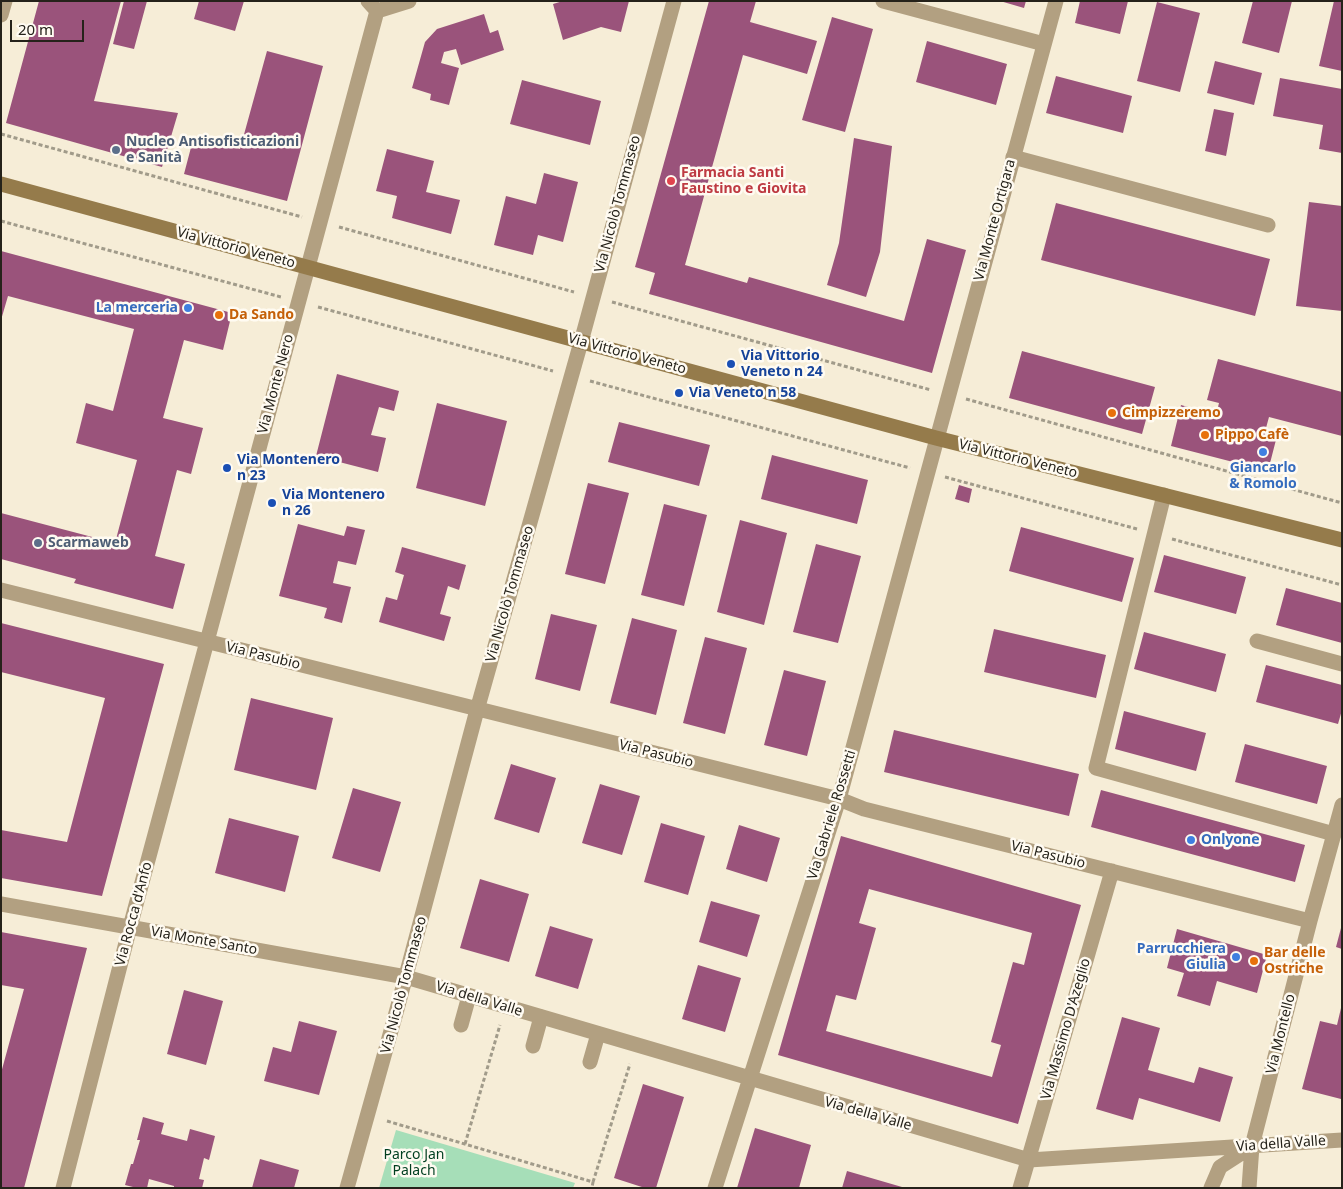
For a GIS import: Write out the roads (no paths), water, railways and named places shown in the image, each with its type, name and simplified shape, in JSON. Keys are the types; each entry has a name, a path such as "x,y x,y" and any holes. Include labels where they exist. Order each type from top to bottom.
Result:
{"street":[{"path":"1,15 5,1"},
{"path":"373,6 409,1"},
{"name":"Via Nicolò Tommaseo","path":"347,1188 406,977 477,710 581,342 674,1"},
{"path":"883,1 1044,44"},
{"name":"Via Monte Ortigara","path":"936,438 1056,1"},
{"name":"Via Monte Nero","path":"208,641 320,222 373,6"},
{"path":"1013,156 1268,225"},
{"name":"Via Vittorio Veneto","path":"1,184 936,438 1342,540"},
{"name":"Via Gabriele Rossetti","path":"715,1188 839,799 936,438"},
{"path":"1164,495 1096,768 1334,834"},
{"name":"Via Pasubio","path":"1,590 839,799 864,809 1310,921"},
{"path":"1258,640 1342,664"},
{"name":"Via Rocca d'Anfo","path":"63,1188 130,927 208,641"},
{"name":"Via Montello","path":"1249,1188 1252,1146 1310,921 1342,808"},
{"name":"Via Massimo D'Azeglio","path":"1020,1188 1112,871"},
{"name":"Via Monte Santo","path":"1,904 406,977"},
{"name":"Via della Valle","path":"406,977 1028,1160 1342,1140"},
{"path":"460,1025 469,996"},
{"path":"532,1046 541,1017"},
{"path":"590,1062 598,1034"},
{"path":"1211,1188 1220,1167 1252,1146"}],"place":[{"name":"Nucleo Antisofisticazioni e Sanità","path":"116,150"},
{"name":"Farmacia Santi Faustino e Giovita","path":"671,181"},
{"name":"La merceria","path":"188,308"},
{"name":"Da Sando","path":"219,315"},
{"name":"Via Vittorio Veneto n 24","path":"731,364"},
{"name":"Via Veneto n 58","path":"679,393"},
{"name":"Cimpizzeremo","path":"1112,413"},
{"name":"Pippo Cafè","path":"1205,435"},
{"name":"Giancarlo & Romolo","path":"1263,452"},
{"name":"Via Montenero n 23","path":"227,468"},
{"name":"Via Montenero n 26","path":"272,503"},
{"name":"Scarmaweb","path":"38,543"},
{"name":"Onlyone","path":"1191,840"},
{"name":"Parrucchiera Giulia","path":"1236,957"},
{"name":"Bar delle Ostriche","path":"1254,961"}],"park label":[{"name":"Parco Jan Palach","path":"414,1164"}]}
